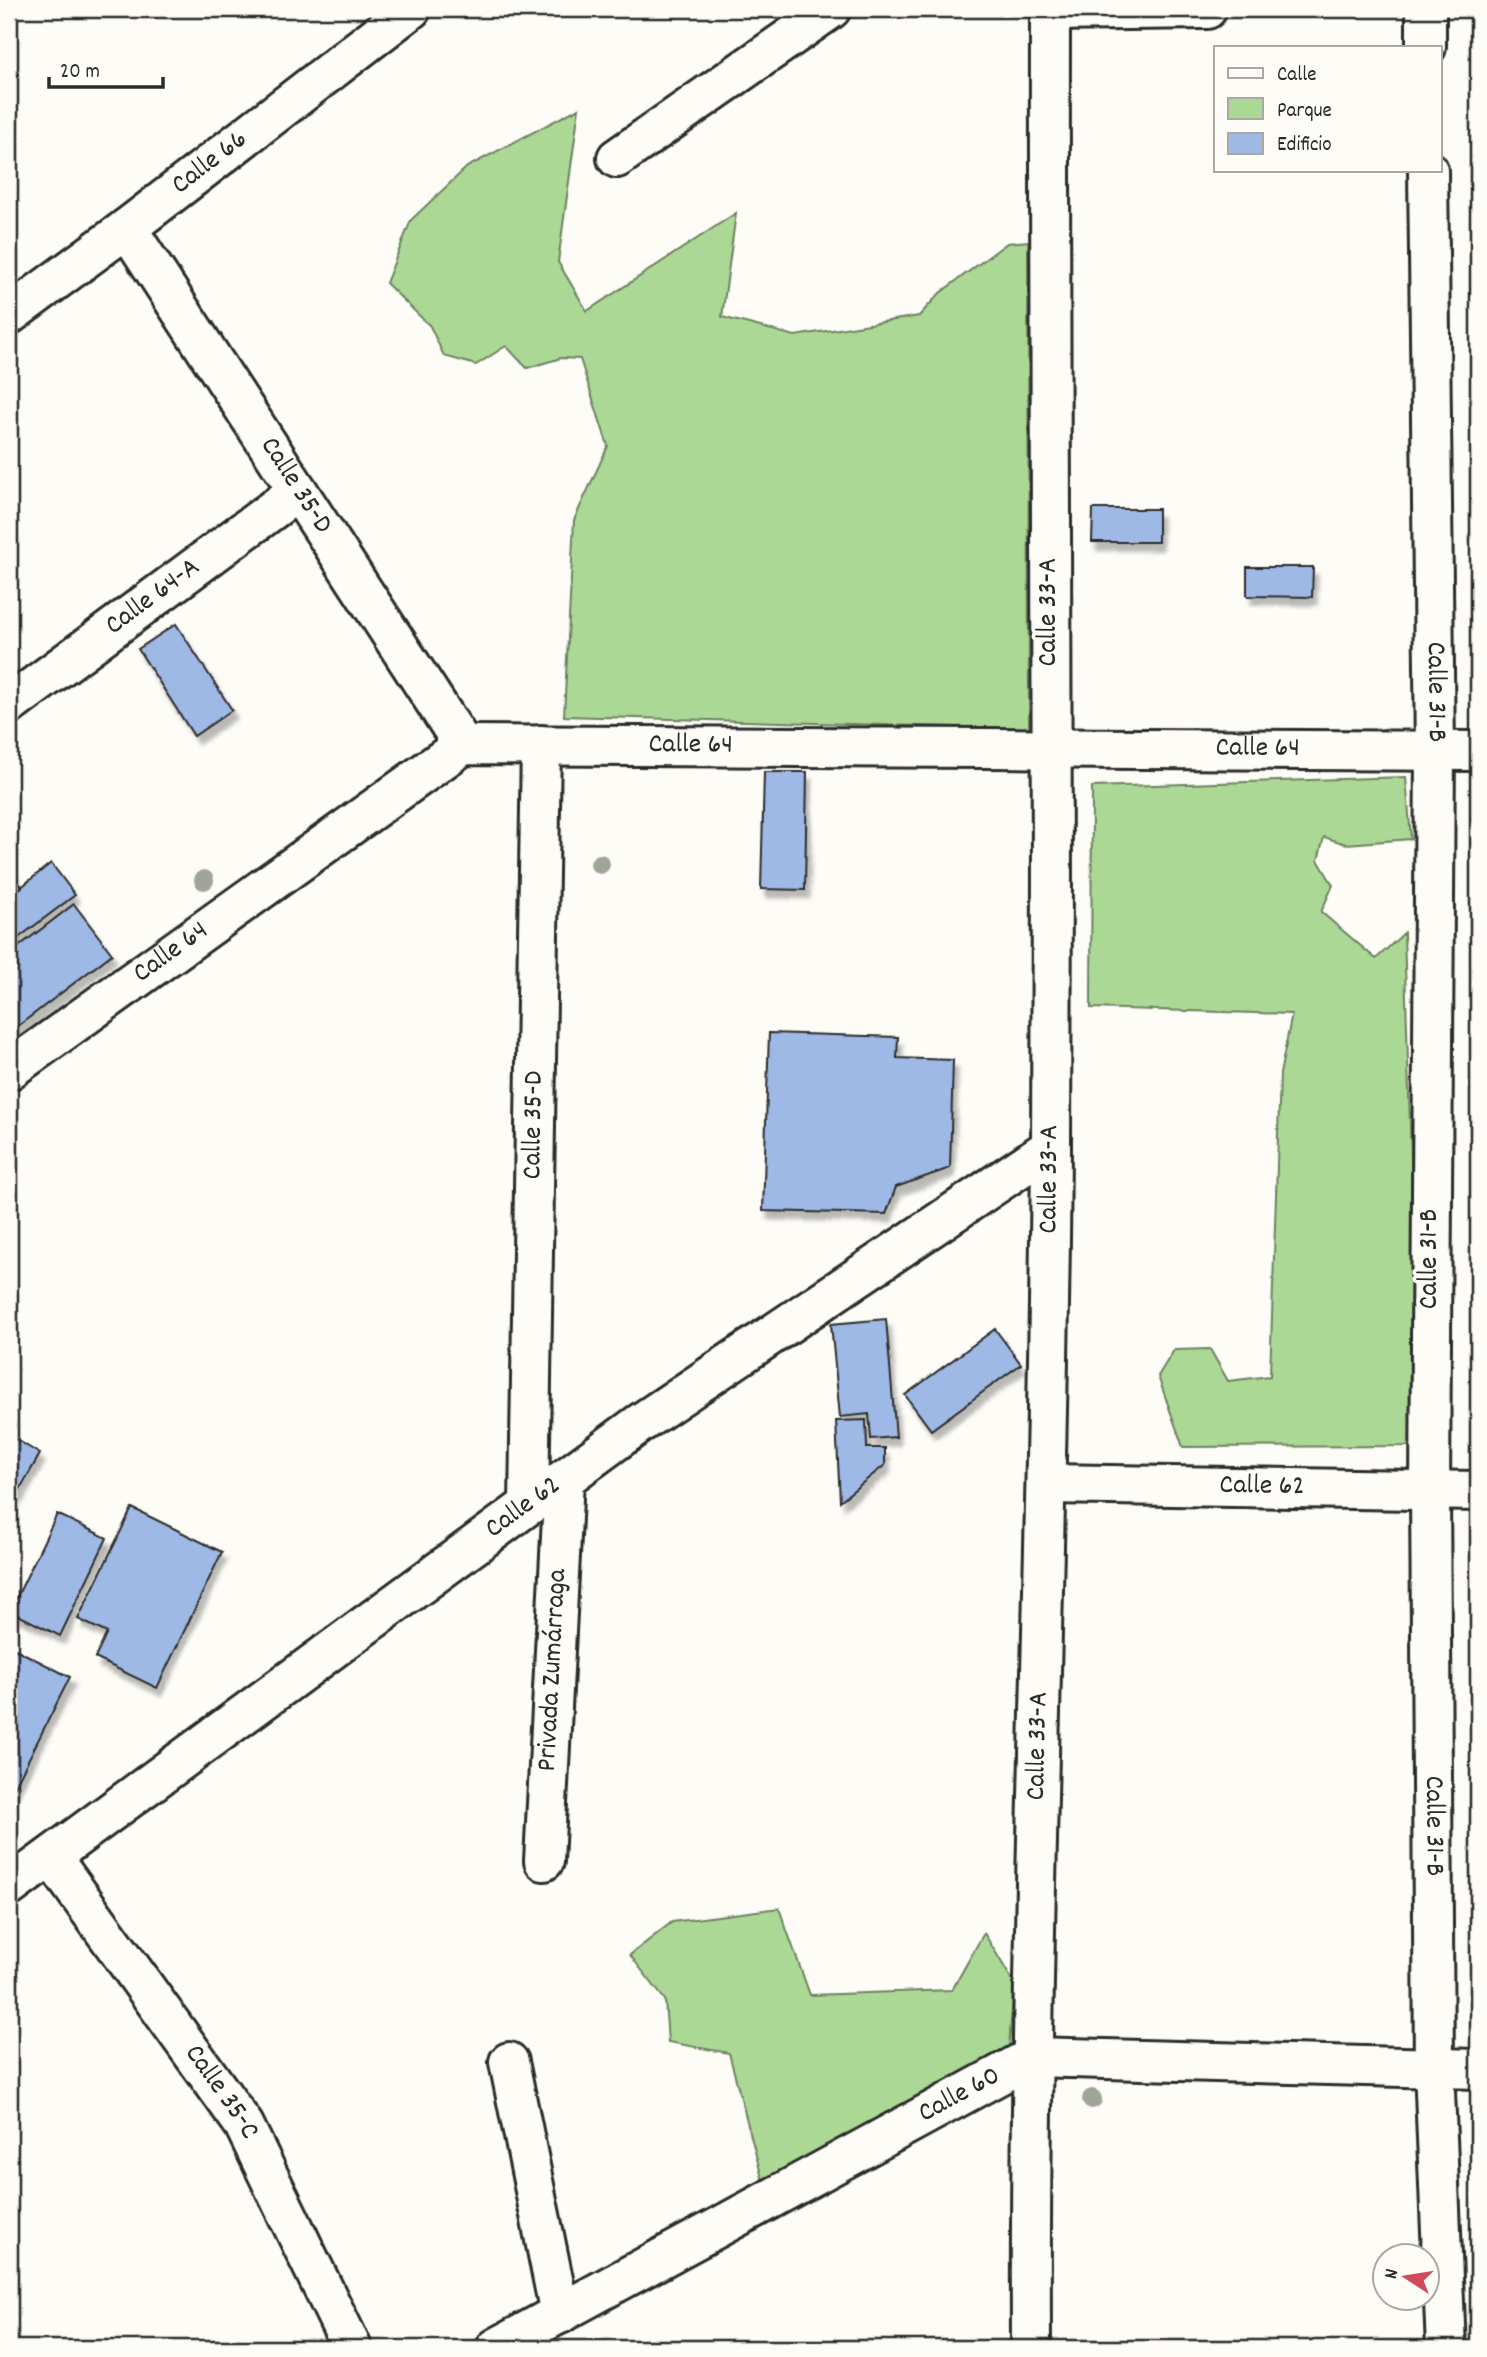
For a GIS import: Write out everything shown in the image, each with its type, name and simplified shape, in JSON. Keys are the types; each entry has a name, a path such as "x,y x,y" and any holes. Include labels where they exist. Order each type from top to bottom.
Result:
{"street":[{"name":"Calle 66","path":"9,315 128,228 411,9"},
{"path":"617,158 831,9"},
{"path":"1050,10 1208,9"},
{"path":"1426,9 1426,46"},
{"name":"Calle 33-A","path":"1031,2348 1032,2057 1047,1484 1051,1147 1050,10"},
{"name":"Calle 31-B","path":"1428,172 1435,751 1430,1490 1434,2068 1446,2348"},
{"name":"Calle 35-D","path":"128,228 463,745"},
{"name":"Calle 64-A","path":"9,705 298,491"},
{"name":"Calle 64","path":"9,1070 463,745 1478,751"},
{"name":"Calle 35-D","path":"529,1505 541,745"},
{"name":"Calle 62","path":"9,1887 639,1424 1051,1147"},
{"name":"Privada Zumárraga","path":"544,1861 564,1479"},
{"name":"Calle 62","path":"1047,1484 1478,1491"},
{"name":"Calle 35-C","path":"52,1858 244,2125 352,2348"},
{"name":"Calle 60","path":"496,2348 1032,2057 1478,2069"},
{"path":"509,2062 560,2314"}],"green space":[{"path":"579,108 558,262 587,311 736,213 722,317 795,336 919,316 940,293 1007,243 1028,241 1029,729 564,716 574,520 608,446 580,359 561,358 527,368 506,346 476,365 444,356 430,326 386,283 411,220 467,167"},
{"path":"1406,777 1411,839 1346,844 1324,837 1318,860 1333,885 1321,912 1376,959 1404,933 1420,1446 1183,1447 1158,1376 1174,1350 1210,1349 1228,1381 1270,1376 1280,1074 1292,1014 1091,1008 1092,787"},
{"path":"779,1908 810,1995 952,1990 984,1933 1014,1983 1008,2059 766,2193 729,2053 668,2042 665,2000 630,1955 672,1922"}],"building":[{"path":"1093,509 1158,509 1158,542 1092,542"},
{"path":"1247,567 1313,567 1312,597 1247,596"},
{"path":"176,624 232,710 194,736 138,649"},
{"path":"764,772 807,772 805,890 761,889"},
{"path":"51,863 75,895 9,945 9,897"},
{"path":"9,867 22,887 9,896"},
{"path":"74,904 112,954 9,1033 9,954"},
{"path":"769,1033 898,1037 897,1058 953,1060 950,1168 896,1187 886,1214 763,1211"},
{"path":"886,1319 896,1437 871,1439 869,1414 840,1417 831,1324"},
{"path":"995,1329 1021,1364 931,1430 905,1395"},
{"path":"866,1420 867,1448 885,1448 885,1465 840,1501 836,1421"},
{"path":"9,1435 40,1454 16,1496 9,1491"},
{"path":"132,1508 222,1552 157,1688 95,1658 107,1633 78,1619"},
{"path":"57,1514 107,1538 60,1636 10,1611"},
{"path":"15,1649 70,1677 9,1798 9,1662"}]}
